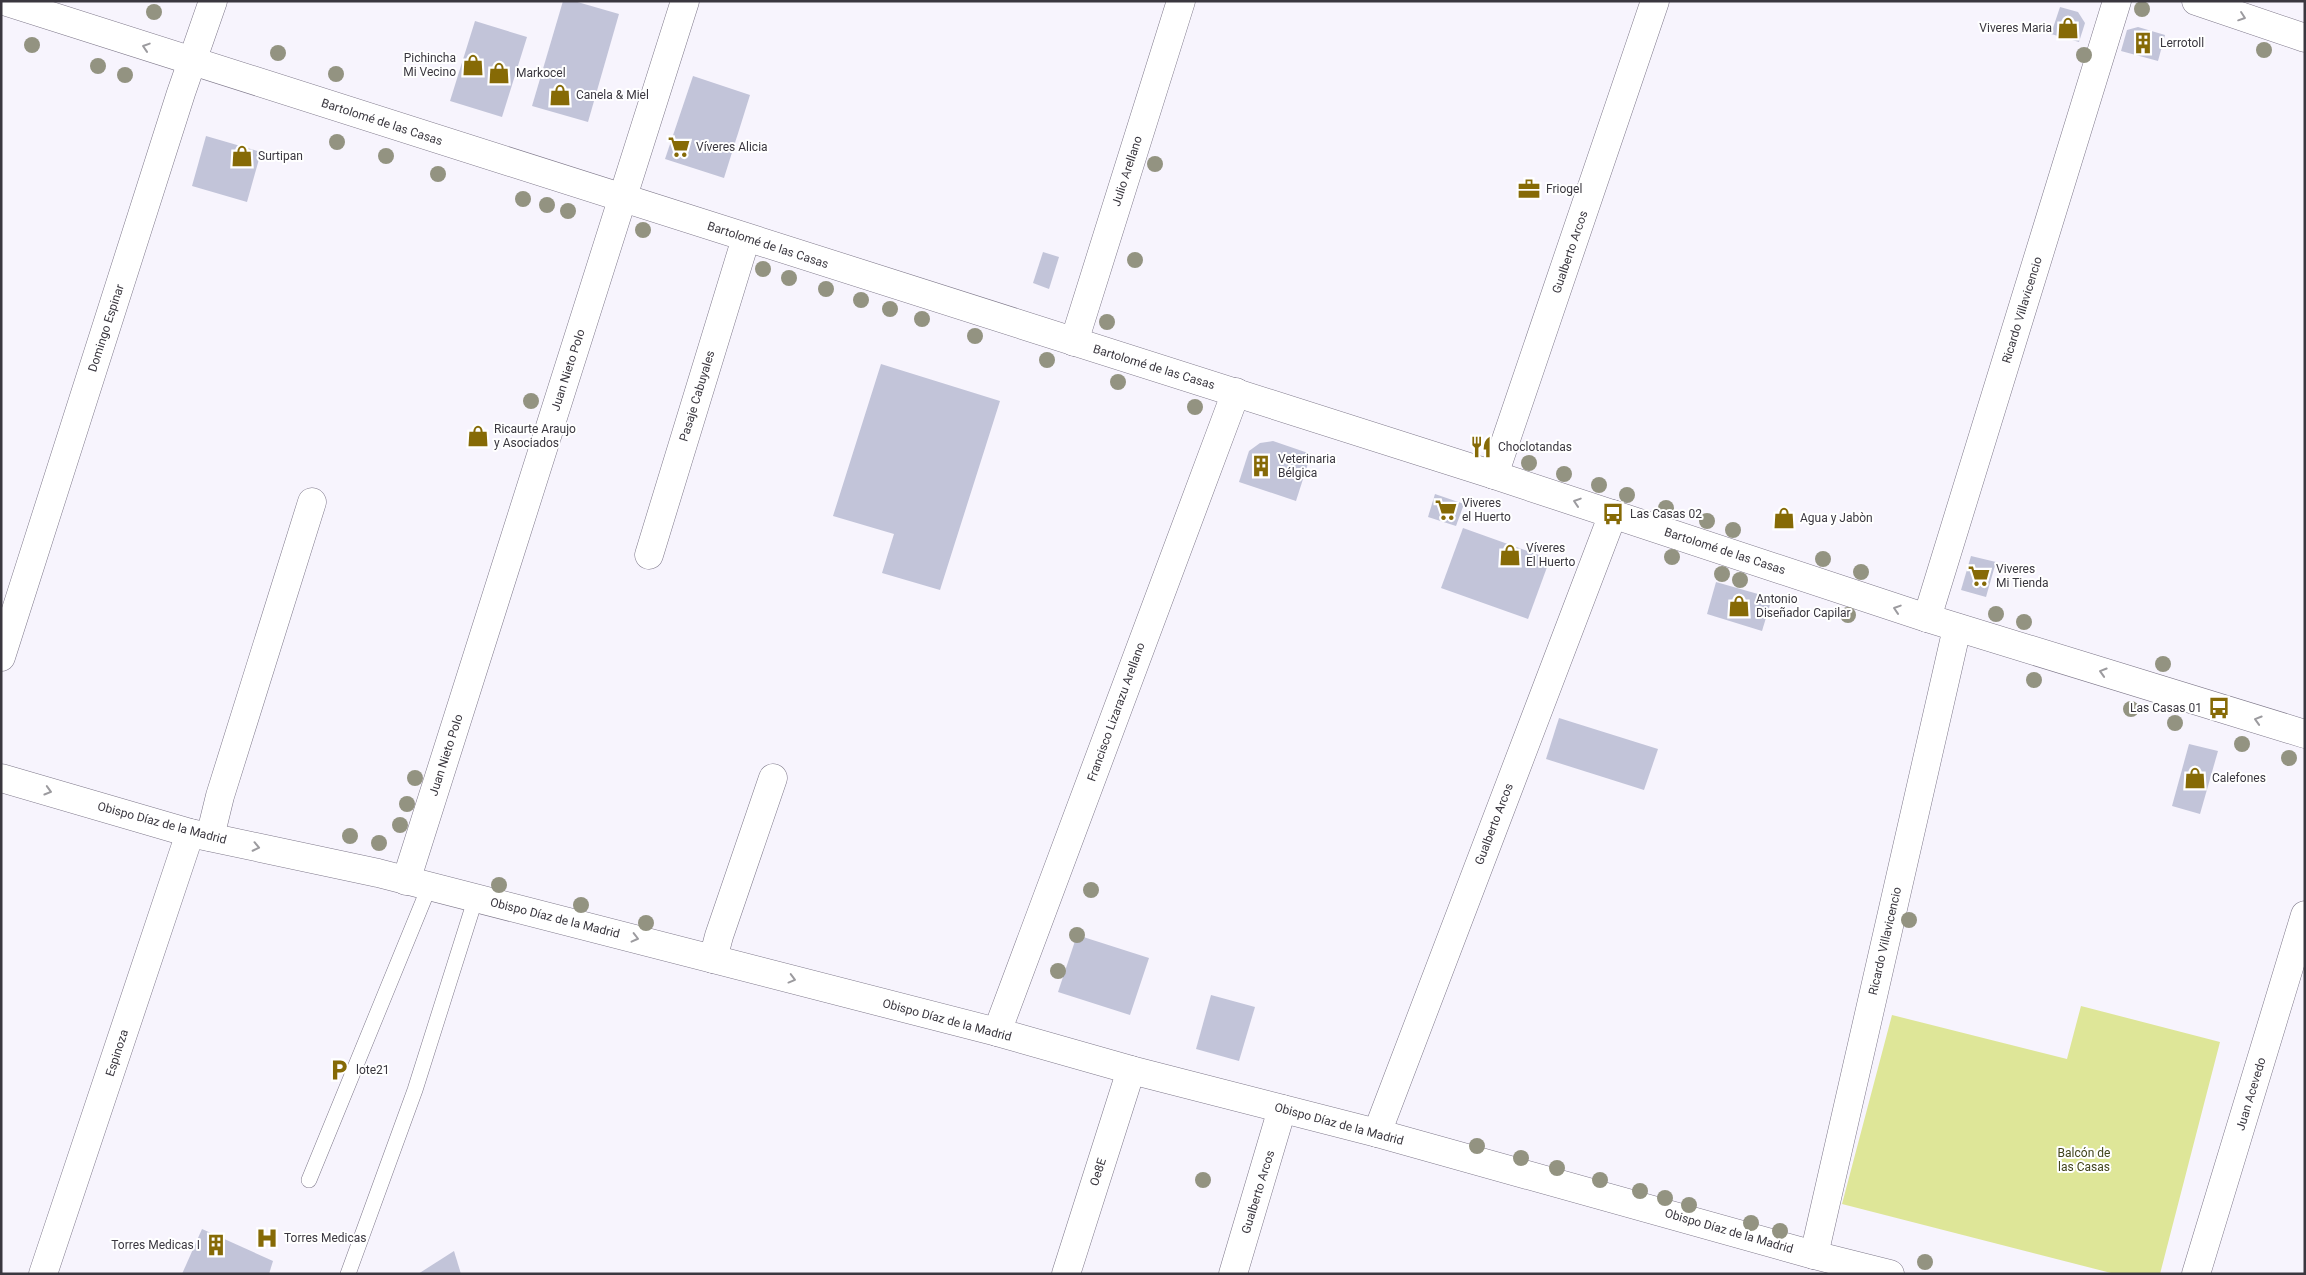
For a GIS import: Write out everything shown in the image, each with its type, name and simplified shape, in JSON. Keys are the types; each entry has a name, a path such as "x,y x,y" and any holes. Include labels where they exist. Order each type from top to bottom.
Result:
{"street":[{"name":"Bartolomé de las Casas","path":"4,1 1236,392 1957,628 2305,734"},
{"name":"Domingo Espinar","path":"1,657 213,1"},
{"name":"Juan Nieto Polo","path":"418,884 623,198 686,1"},
{"name":"Julio Arellano","path":"1074,342 1181,1"},
{"name":"Gualberto Arcos","path":"1494,475 1655,1"},
{"name":"Ricardo Villavicencio","path":"1927,618 2117,1"},
{"path":"2196,1 2305,38"},
{"name":"Pasaje Cabuyales","path":"649,555 746,238"},
{"name":"Francisco Lizarazu Arellano","path":"997,1032 1236,392"},
{"name":"Espinoza","path":"43,1274 200,835 220,796 312,502"},
{"name":"Gualberto Arcos","path":"1377,1133 1613,514"},
{"name":"Ricardo Villavicencio","path":"1814,1255 1957,628"},
{"name":"Obispo Díaz de la Madrid","path":"1,778 200,835 476,897 997,1032 1130,1070 1377,1133 1814,1255 1890,1274"},
{"path":"713,959 718,936 773,778"},
{"name":"Juan Acevedo","path":"2196,1274 2305,915"},
{"name":"Oe8E","path":"1066,1274 1130,1070"},
{"name":"Gualberto Arcos","path":"1233,1274 1282,1110"}],"lane":[{"path":"309,1180 418,884"},
{"path":"348,1274 415,1090 476,897"}],"green space":[{"name":"Balcón de las Casas","path":"2081,1006 2220,1042 2160,1274 2115,1274 1842,1204 1892,1015 2067,1059"}],"building":[{"path":"563,1 574,1 619,14 588,122 532,106"},
{"name":"Viveres Maria","path":"2060,7 2078,12 2085,23 2079,42 2051,34"},
{"path":"475,21 527,37 502,117 450,101"},
{"name":"Lerrotoll","path":"2138,27 2165,35 2158,61 2121,51 2127,30"},
{"path":"693,76 750,95 724,178 665,159"},
{"path":"206,136 261,152 247,202 192,186"},
{"path":"1043,252 1059,257 1049,289 1033,283"},
{"path":"881,364 1000,401 940,590 882,573 894,534 833,516"},
{"path":"1273,441 1311,454 1296,501 1239,482 1249,451 1260,443"},
{"name":"Viveres el Huerto","path":"1435,494 1464,504 1456,526 1428,517"},
{"path":"1463,528 1550,559 1528,619 1441,588"},
{"name":"Viveres Mi Tienda","path":"1971,556 1996,562 1986,597 1961,590"},
{"name":"Antonio Diseñador Capilar","path":"1716,582 1772,598 1762,631 1707,614"},
{"path":"1559,718 1658,749 1644,790 1546,759"},
{"name":"Calefones","path":"2189,744 2218,751 2200,814 2172,806"},
{"path":"1077,935 1149,958 1130,1015 1058,992"},
{"path":"1211,995 1255,1007 1239,1061 1196,1049"},
{"name":"Torres Medicas I","path":"202,1229 273,1261 269,1274 182,1274"},
{"path":"454,1251 461,1274 418,1274"}],"place":[{"name":"Viveres Maria","path":"2068,28"},
{"name":"Lerrotoll","path":"2143,43"},
{"name":"Pichincha Mi Vecino","path":"473,65"},
{"name":"Markocel","path":"499,73"},
{"name":"Canela & Miel","path":"560,95"},
{"name":"Víveres Alicia","path":"679,147"},
{"name":"Surtipan","path":"242,156"},
{"name":"Friogel","path":"1529,189"},
{"name":"Ricaurte Araujo y Asociados","path":"478,436"},
{"name":"Choclotandas","path":"1481,447"},
{"name":"Veterinaria Bélgica","path":"1261,466"},
{"name":"Viveres el Huerto","path":"1446,510"},
{"name":"Las Casas 02","path":"1613,514"},
{"name":"Agua y Jabòn","path":"1784,518"},
{"name":"Víveres El Huerto","path":"1510,555"},
{"name":"Viveres Mi Tienda","path":"1979,576"},
{"name":"Antonio Diseñador Capilar","path":"1739,606"},
{"name":"Las Casas 01","path":"2219,708"},
{"name":"Calefones","path":"2195,778"},
{"name":"lote21","path":"339,1070"},
{"name":"Torres Medicas","path":"267,1238"},
{"name":"Torres Medicas I","path":"216,1245"}]}
